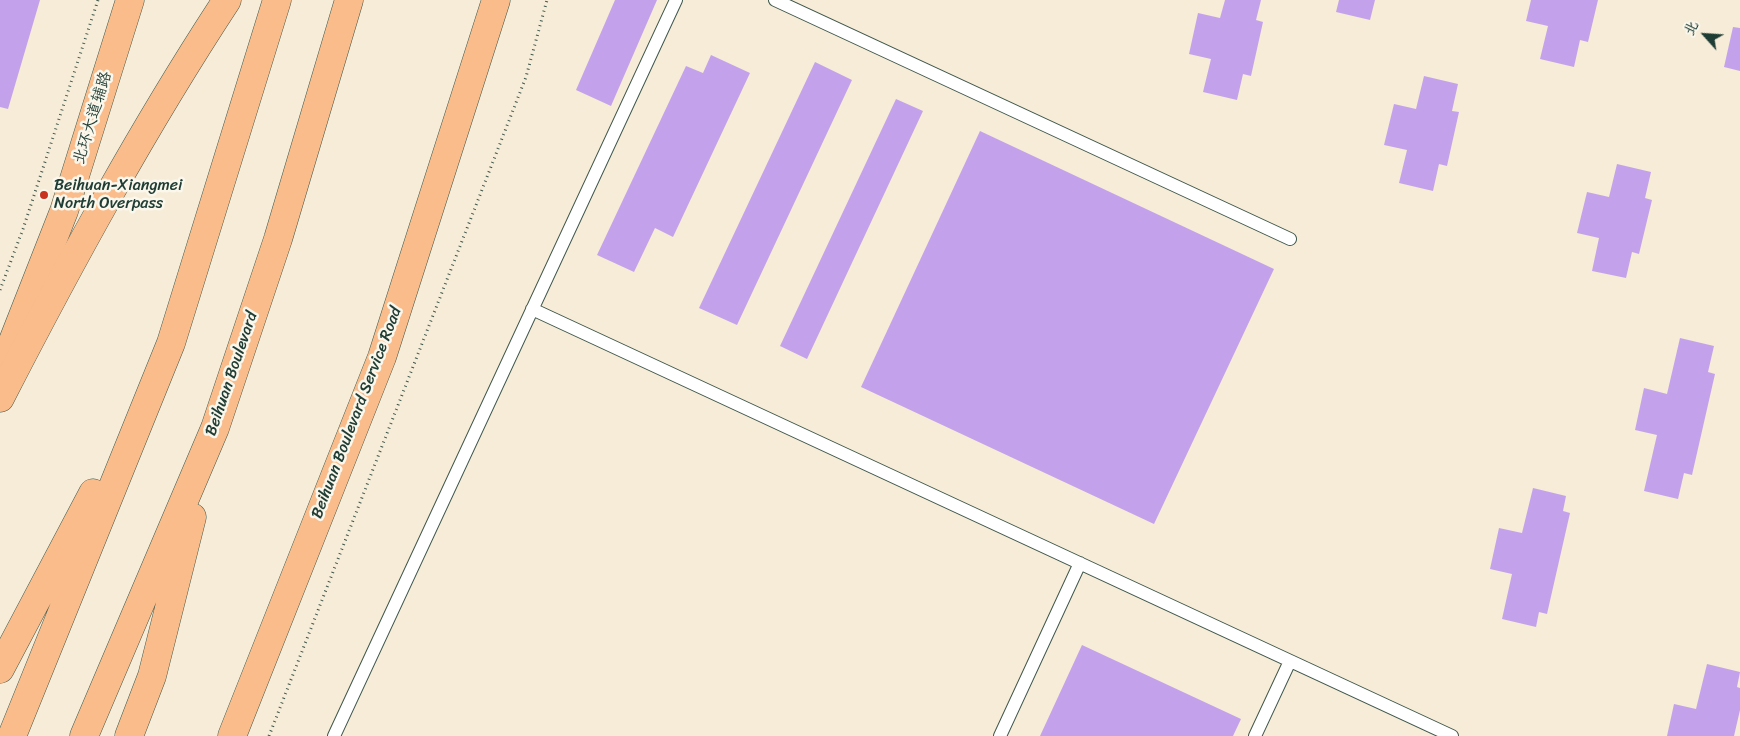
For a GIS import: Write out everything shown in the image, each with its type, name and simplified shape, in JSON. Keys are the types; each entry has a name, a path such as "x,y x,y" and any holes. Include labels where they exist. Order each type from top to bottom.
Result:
{"main road":[{"name":"北环大道辅路","path":"3,357 64,212 130,0"},
{"path":"0,398 90,226 188,59 227,0"},
{"path":"12,736 171,343 277,0"},
{"name":"Beihuan Boulevard","path":"84,736 215,428 278,239 349,0"},
{"name":"Beihuan Boulevard Service Road","path":"232,736 382,357 496,0"},
{"path":"0,669 171,343"},
{"path":"128,736 152,676 215,428"}],"lane":[{"path":"334,736 676,0"},
{"path":"775,0 1290,239"},
{"path":"532,309 1452,736"},
{"path":"1000,736 1080,563"},
{"path":"1255,736 1290,661"}],"path":[{"path":"0,290 23,229 98,0"},
{"path":"269,736 526,77 547,0"}],"building":[{"path":"0,0 40,0 8,109 0,107"},
{"path":"615,0 657,0 611,106 576,90"},
{"path":"1225,0 1261,0 1256,20 1263,22 1251,76 1243,74 1237,100 1203,92 1211,59 1189,54 1198,13 1220,18"},
{"path":"1339,0 1375,0 1370,20 1336,12"},
{"path":"1531,0 1598,0 1588,42 1580,40 1574,67 1540,59 1548,26 1526,21"},
{"path":"1733,27 1740,28 1740,71 1724,67"},
{"path":"711,55 750,73 673,237 655,228 634,272 597,255 686,66 703,73"},
{"path":"815,62 852,80 737,325 699,308"},
{"path":"1424,76 1458,84 1452,111 1459,112 1447,166 1439,164 1433,191 1399,183 1407,150 1384,145 1394,104 1416,109"},
{"path":"896,99 923,111 807,359 780,346"},
{"path":"980,131 1274,269 1154,524 861,387"},
{"path":"1617,164 1651,172 1645,198 1652,200 1639,254 1632,252 1626,278 1592,271 1599,238 1577,233 1587,192 1609,197"},
{"path":"1680,338 1714,346 1708,372 1715,374 1692,475 1684,473 1678,499 1644,491 1657,435 1635,430 1644,388 1667,394"},
{"path":"1533,488 1566,496 1563,511 1570,513 1547,614 1539,612 1536,627 1502,619 1512,574 1490,569 1499,528 1522,533"},
{"path":"1082,645 1241,719 1233,736 1040,736"},
{"path":"1707,664 1740,672 1737,687 1740,688 1740,710 1734,736 1667,736 1674,704 1696,709"}],"place":[{"name":"Beihuan-Xiangmei North Overpass","path":"44,195"}]}
